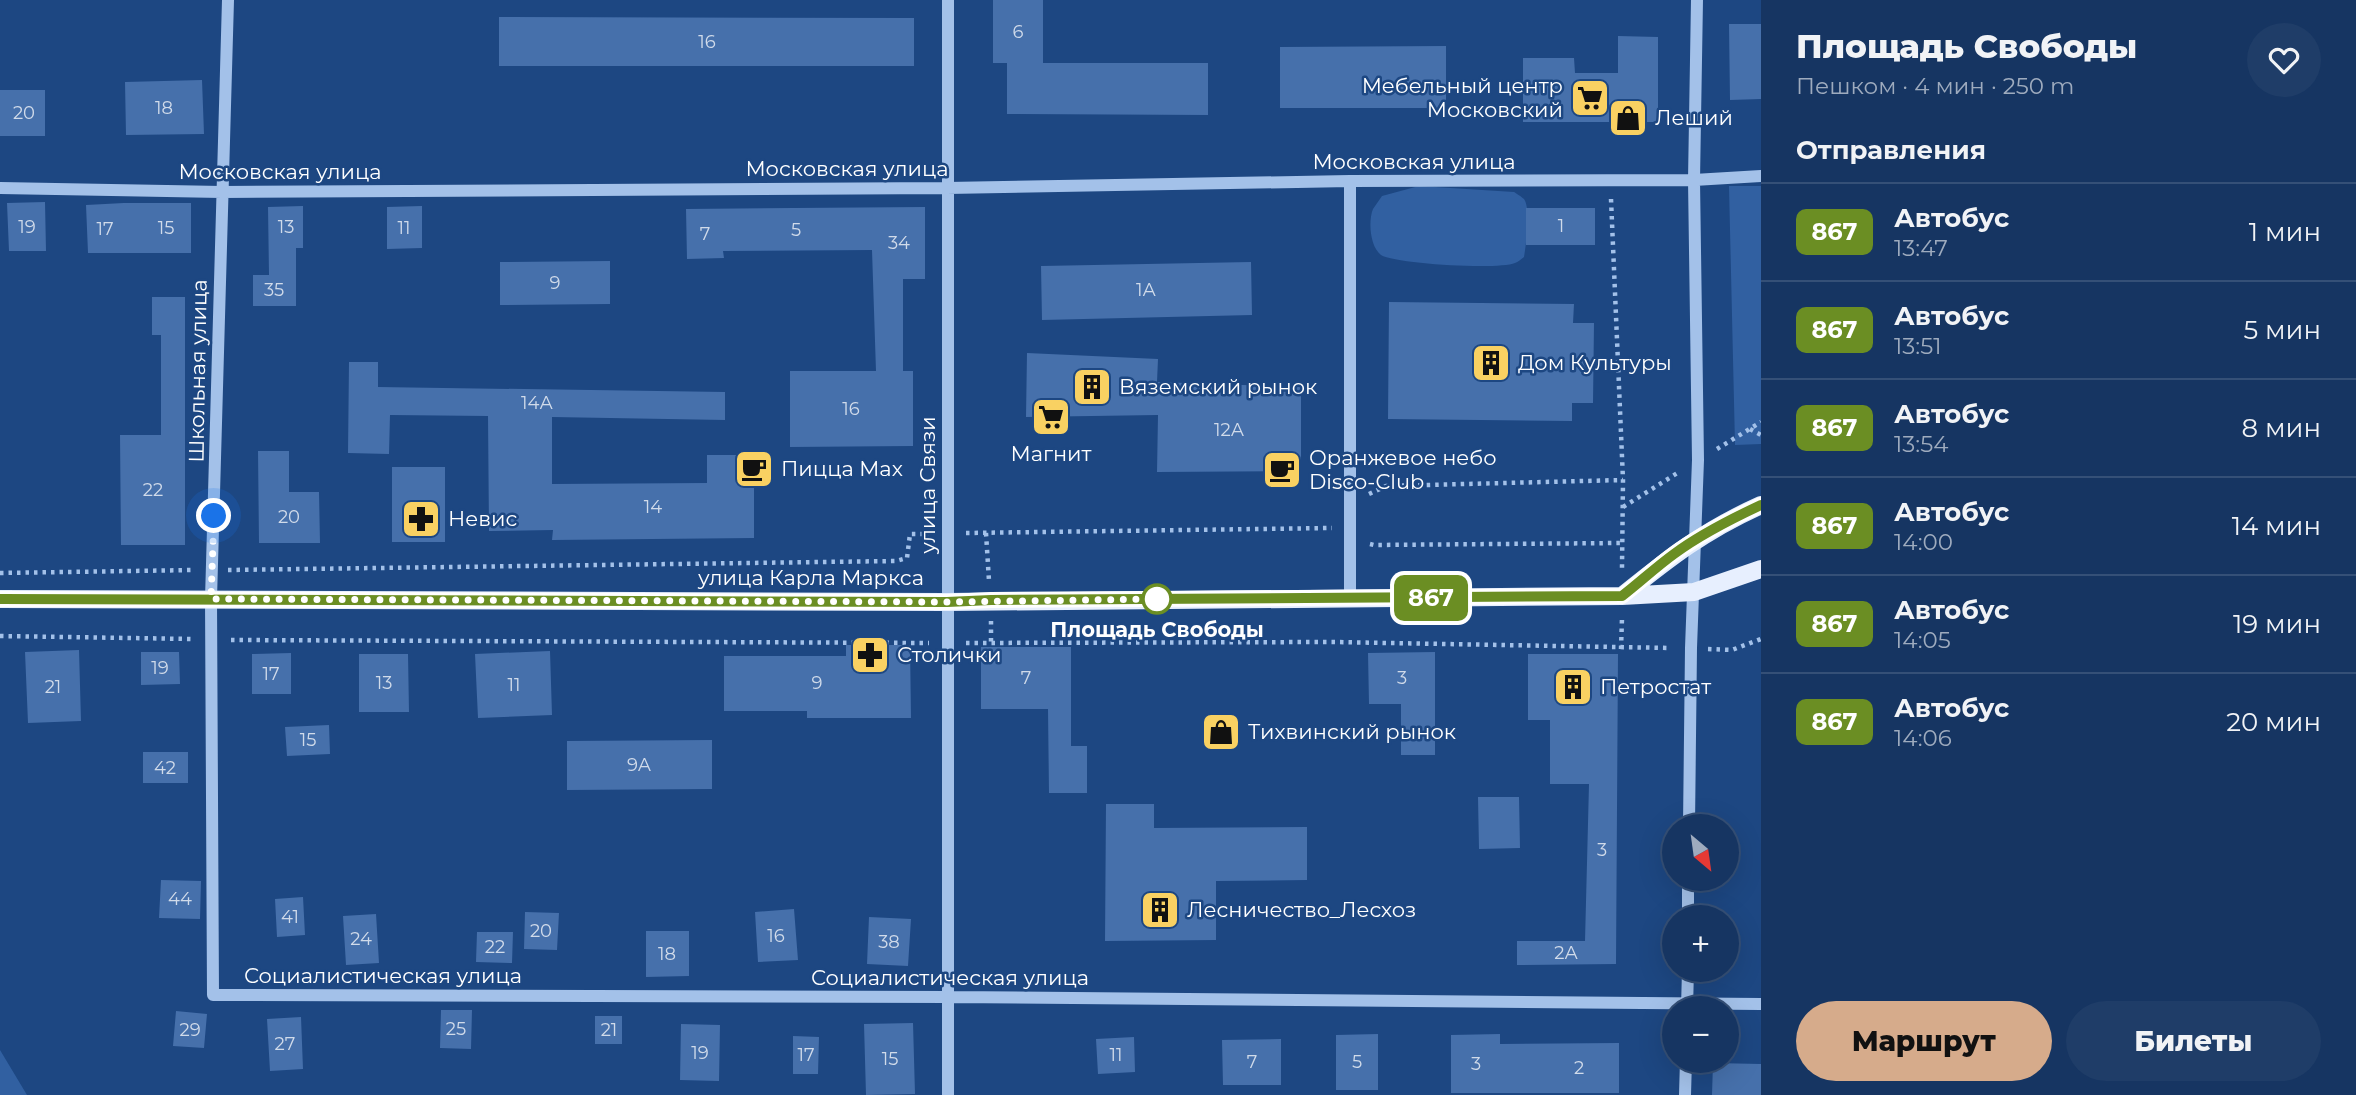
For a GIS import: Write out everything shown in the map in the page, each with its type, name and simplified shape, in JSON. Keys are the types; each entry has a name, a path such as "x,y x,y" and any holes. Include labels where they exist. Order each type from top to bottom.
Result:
{"main road":[{"path":"1622,596 1672,555 1732,518 1761,505"},
{"name":"улица Карла Маркса","path":"0,599 947,602 1622,596 1694,592 1761,569"}],"street":[{"name":"Школьная улица","path":"213,995 211,599 228,0"},
{"name":"улица Связи","path":"948,0 948,1095"},
{"path":"1689,814 1691,648 1698,460 1694,180 1697,0"},
{"path":"1694,180 1761,176"},
{"name":"Московская улица","path":"0,188 222,192 1694,180"},
{"path":"1350,181 1350,598"},
{"name":"Социалистическая улица","path":"213,995 948,997 1662,1005"},
{"path":"1739,1004 1761,1004"},
{"path":"1685,1095 1686,1073"}],"path":[{"path":"1610,180 1623,480 1621,649"},
{"path":"1749,429 1761,435"},
{"path":"1350,528 1369,494 1386,486 1623,480"},
{"path":"0,573 897,561 908,558 910,534 1350,528 1364,541 1374,545 1622,543"},
{"path":"0,636 948,643 1333,642 1732,650 1761,639"}],"shaded area":[{"path":"1419,186 1518,194 1524,199 1527,211 1524,257 1516,263 1505,265 1469,266 1405,261 1381,255 1374,246 1371,233 1373,209 1382,196"},
{"path":"1729,186 1761,186 1761,444 1735,445"},
{"path":"0,1050 27,1095 0,1095"}],"building":[{"path":"993,0 1043,0 1043,63 1208,63 1208,115 1007,114 1007,63 993,63"},
{"path":"499,17 914,18 914,66 499,66"},
{"path":"1729,24 1761,24 1761,99 1730,100"},
{"name":"Мебельный центр Московский","path":"1618,36 1658,37 1658,122 1523,122 1523,58 1574,58 1575,73 1618,73"},
{"path":"1446,46 1446,108 1280,108 1280,47"},
{"path":"202,80 204,134 126,135 125,82"},
{"path":"0,90 45,90 45,136 0,136"},
{"path":"45,202 46,251 9,251 7,203"},
{"path":"191,203 191,253 88,253 86,205"},
{"path":"303,206 303,248 296,248 296,306 253,306 253,275 269,275 268,207"},
{"path":"422,206 422,248 387,249 387,207"},
{"path":"925,207 925,279 903,279 903,371 913,371 913,446 790,447 790,371 876,371 872,250 723,251 724,258 687,259 686,209"},
{"path":"1526,208 1595,208 1595,245 1526,245"},
{"path":"610,261 610,304 500,305 500,262"},
{"path":"1251,262 1252,315 1042,320 1041,266"},
{"path":"152,297 185,297 185,545 121,545 120,435 161,435 161,335 152,335"},
{"name":"Дом Культуры","path":"1389,302 1574,304 1573,323 1594,323 1593,403 1572,403 1572,421 1388,419"},
{"path":"1027,353 1158,359 1157,382 1301,387 1301,471 1157,472 1158,415 1026,417"},
{"path":"349,362 378,362 378,387 725,392 725,420 552,417 552,484 707,483 707,455 754,455 754,538 552,540 553,530 489,531 488,416 390,415 389,454 348,453"},
{"path":"258,451 289,451 289,492 319,492 320,543 259,543"},
{"path":"392,467 445,467 445,542 392,542"},
{"path":"846,645 910,645 911,718 807,718 807,711 724,711 724,656 846,656"},
{"path":"981,647 1071,647 1071,746 1087,746 1087,793 1049,793 1048,709 981,709"},
{"path":"79,650 81,721 28,723 25,652"},
{"path":"550,651 552,715 478,718 475,654"},
{"path":"141,652 179,652 180,684 141,685"},
{"path":"1435,652 1435,755 1401,755 1401,704 1369,704 1368,653"},
{"path":"291,653 291,694 252,694 252,654"},
{"path":"359,654 408,654 409,712 359,712"},
{"path":"1528,654 1618,654 1616,964 1517,965 1517,941 1585,941 1589,784 1550,784 1550,720 1528,720"},
{"path":"329,725 330,754 287,756 285,727"},
{"path":"712,740 712,789 567,790 567,741"},
{"path":"143,752 188,752 188,783 143,783"},
{"path":"1478,797 1519,797 1520,848 1479,849"},
{"name":"Лесничество_Лесхоз","path":"1106,804 1154,804 1154,828 1307,827 1307,880 1216,881 1216,940 1105,941"},
{"path":"161,880 201,881 200,919 159,918"},
{"path":"303,897 305,935 277,937 275,899"},
{"path":"794,909 798,960 758,962 755,912"},
{"path":"525,912 559,913 557,950 524,949"},
{"path":"376,914 379,963 346,965 343,916"},
{"path":"869,917 911,919 908,966 867,964"},
{"path":"646,931 689,931 689,976 646,977"},
{"path":"477,932 513,932 512,963 476,962"},
{"path":"441,1010 472,1010 471,1049 440,1048"},
{"path":"176,1011 207,1014 204,1048 173,1046"},
{"path":"595,1016 622,1016 622,1044 595,1044"},
{"path":"301,1017 303,1069 270,1071 267,1019"},
{"path":"913,1023 915,1094 866,1095 864,1024"},
{"path":"681,1024 720,1025 719,1081 680,1080"},
{"path":"1378,1034 1378,1090 1336,1090 1336,1035"},
{"path":"1500,1034 1500,1044 1619,1043 1619,1093 1451,1093 1451,1035"},
{"path":"793,1036 819,1037 818,1074 793,1074"},
{"path":"1134,1037 1135,1072 1098,1074 1096,1039"},
{"path":"1281,1039 1281,1085 1223,1085 1222,1040"},
{"path":"1739,1064 1761,1064 1761,1095 1712,1095 1713,1073 1739,1073"}],"bus line":[{"name":"867","path":"0,599 947,602 1622,596 1672,555 1732,518 1761,505"}],"place":[{"name":"Мебельный центр Московский","path":"1590,98"},
{"name":"Леший","path":"1628,118"},
{"name":"Дом Культуры","path":"1491,363"},
{"name":"Вяземский рынок","path":"1092,387"},
{"name":"Магнит","path":"1051,417"},
{"name":"Пицца Max","path":"754,469"},
{"name":"Оранжевое небо Disco-Club","path":"1282,470"},
{"name":"Невис","path":"421,519"},
{"name":"Площадь Свободы","path":"1157,599"},
{"name":"Столички","path":"870,655"},
{"name":"Петростат","path":"1573,687"},
{"name":"Тихвинский рынок","path":"1221,732"},
{"name":"Лесничество_Лесхоз","path":"1160,910"}],"route":[{"path":"214,516 211,599 947,602 1157,599"}]}
